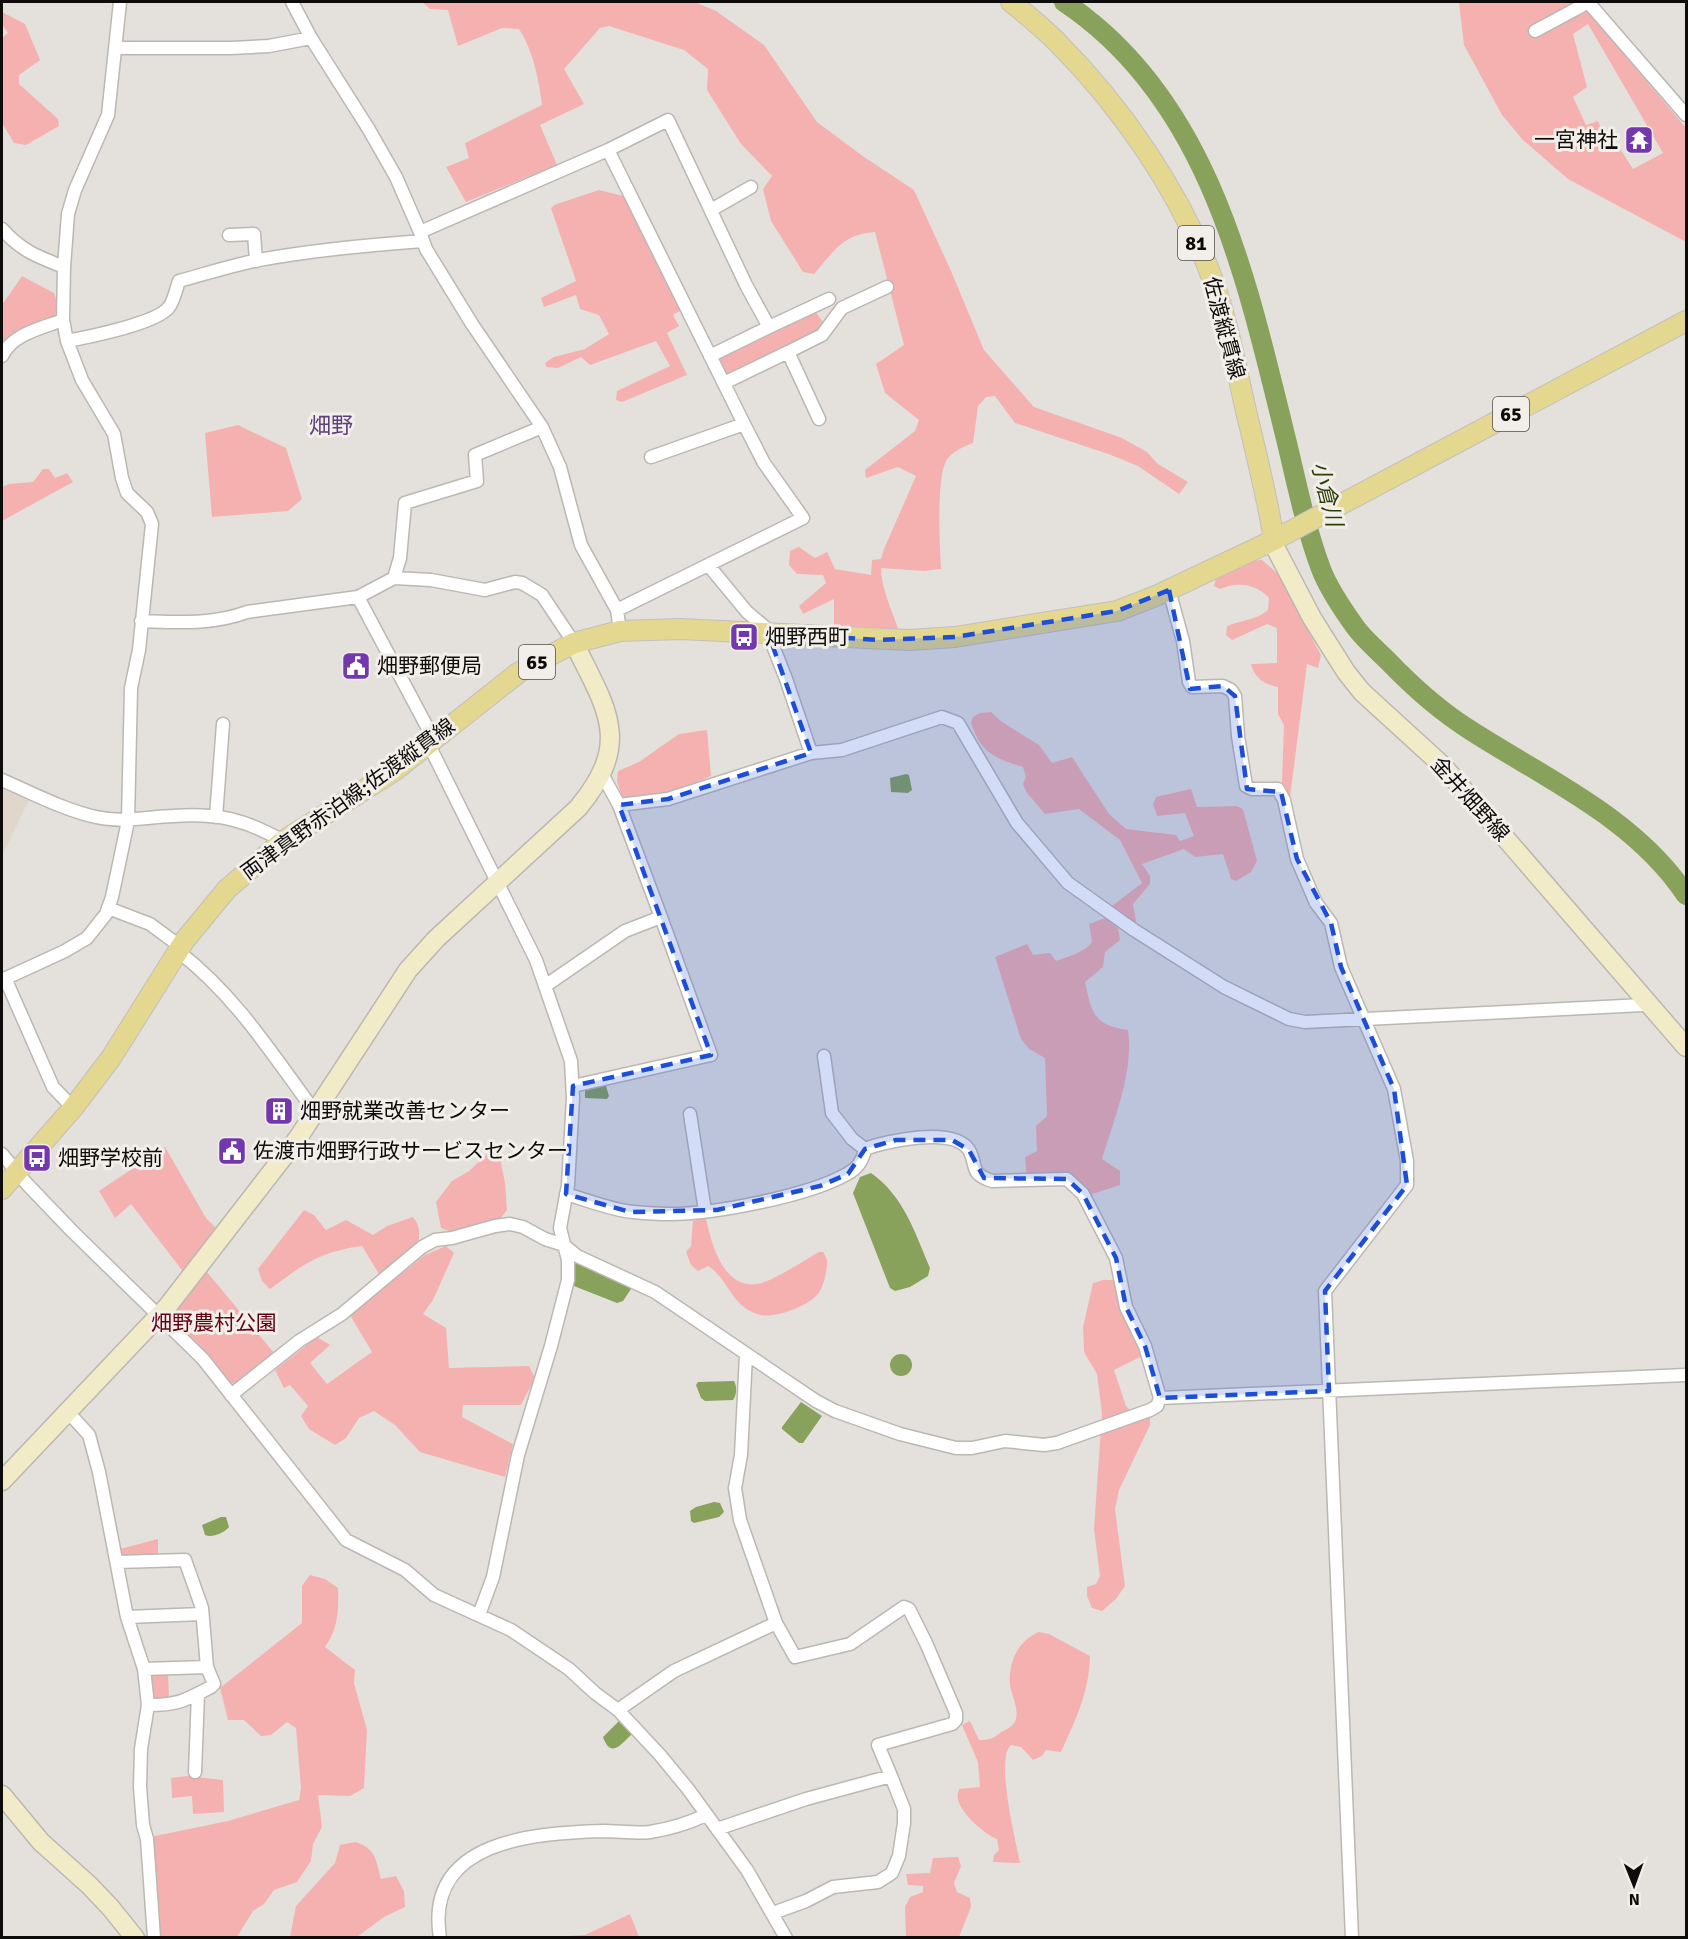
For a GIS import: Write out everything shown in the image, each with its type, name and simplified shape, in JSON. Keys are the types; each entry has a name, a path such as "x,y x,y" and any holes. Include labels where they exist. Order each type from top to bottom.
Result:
{"main road":[{"name":"佐渡縦貫線","path":"1011,2 1055,39 1127,123 1185,219 1212,278 1279,537"},
{"name":"65","path":"1279,537 1686,321"},
{"name":"両津真野赤泊線;佐渡縦貫線","path":"2,1189 73,1108 111,1058 180,950 227,889 243,873 283,842 394,771 518,673 574,643 620,631 681,629 878,640 944,638 1117,611 1169,590 1279,537"}],"street":[{"path":"73,1108 52,1086 3,979 66,951 87,938 96,927 108,908 128,821 131,688 139,650 152,524 147,512 127,492 122,478 114,434 82,380 67,341 63,320 68,214 75,190 108,115 120,2"},
{"path":"292,2 311,38 396,177 426,249 472,324 542,427 553,448 581,545 617,610 620,631"},
{"path":"1535,31 1589,2 1686,115"},
{"path":"116,48 231,48 269,46 311,38"},
{"path":"67,341 93,336 155,317 169,308 179,281 256,261 422,236 668,120 746,285 769,327"},
{"path":"608,150 764,463 803,518 617,610"},
{"path":"711,210 751,187"},
{"path":"2,229 14,243 40,258 64,267"},
{"path":"229,235 254,234 256,261"},
{"path":"724,384 822,335 842,308 887,287"},
{"path":"710,356 829,299"},
{"path":"2,356 5,349 18,339 63,320"},
{"path":"788,352 819,419"},
{"path":"651,457 744,424"},
{"path":"394,578 400,558 405,503 477,481 475,455 542,427"},
{"name":"金井畑野線","path":"1279,537 1276,549 1312,618 1346,672 1362,692 1443,766 1686,1047"},
{"path":"709,566 747,612 766,628 811,753"},
{"path":"2,1480 159,1315 298,1138 408,970 436,939 579,808 602,774 612,741 605,707 574,643 542,595 522,583 515,582 485,590 431,580 394,578 358,597 247,612 233,617 202,622 141,621"},
{"path":"1169,590 1183,641 1189,682 1192,687 1223,686 1231,690 1235,696 1238,736 1246,786 1252,789 1278,789 1281,792 1297,859 1316,903 1331,923 1341,967 1394,1089 1407,1161 1407,1185 1325,1291 1352,1938"},
{"path":"358,597 432,742 497,883 536,960 572,1061 573,1086 566,1194 560,1228 568,1260 568,1280 518,1455 493,1577 479,1615"},
{"path":"619,805 668,800 811,753 842,750 942,717 958,723 1017,823 1068,883 1100,907 1224,987 1289,1019 1305,1022 1643,1005 1646,1002"},
{"path":"216,817 223,724"},
{"path":"573,1086 711,1055 619,805 602,774"},
{"path":"2,780 95,817 128,821 174,816 234,819 258,827 283,842"},
{"path":"108,908 150,924 202,970 234,1003 315,1112"},
{"path":"545,986 625,931 661,917"},
{"path":"824,1056 832,1113 852,1139 865,1149"},
{"path":"690,1114 705,1211"},
{"path":"231,1395 299,1341 342,1314 423,1247 435,1240 510,1224 523,1227 545,1239 564,1245 576,1256 655,1292 816,1401 835,1411 900,1434 956,1448 972,1448 1005,1441 1044,1445 1057,1443 1157,1406 1160,1398 1145,1346 1126,1307 1116,1258 1083,1194 1076,1185 1067,1179 993,1181 984,1178 973,1165 969,1150 961,1143 935,1137 896,1140 865,1149"},
{"path":"566,1194 630,1212 670,1214 705,1211 776,1198 820,1186 848,1174 857,1167 864,1158 865,1149"},
{"path":"2,1154 16,1172 108,1267 203,1359 346,1540 405,1570 435,1595 512,1630 568,1669 618,1710 688,1789 747,1870 786,1938"},
{"path":"746,1355 741,1455 735,1488 740,1520 776,1623 795,1657 850,1644 904,1607 909,1609 926,1643 956,1713 956,1720 952,1724 878,1745 904,1809 899,1856 892,1873 878,1882 833,1887 806,1901 773,1913"},
{"path":"1160,1398 1686,1375"},
{"path":"68,1412 89,1436 99,1472 127,1617 144,1670 148,1705 141,1749 140,1788 142,1825 147,1839 154,1938"},
{"path":"117,1562 185,1560 202,1614 207,1667 214,1684 172,1705 148,1705"},
{"path":"127,1617 202,1614"},
{"path":"618,1710 674,1671 776,1623"},
{"path":"144,1670 207,1667"},
{"path":"195,1772 198,1694"},
{"path":"717,1829 806,1799 891,1776"},
{"path":"2,1795 41,1842 89,1885 135,1938"},
{"path":"440,1938 439,1915 446,1883 451,1874 462,1864 496,1845 519,1839 604,1831 648,1832 691,1822 706,1815"}],"highlighted area":[{"path":"1169,590 1190,689 1223,686 1235,696 1247,789 1281,792 1297,859 1331,923 1341,967 1394,1089 1407,1185 1325,1291 1329,1391 1160,1398 1145,1346 1126,1307 1116,1258 1083,1194 1067,1179 984,1178 969,1150 952,1140 896,1140 875,1146 865,1149 848,1174 820,1186 717,1210 630,1212 566,1194 573,1086 711,1055 619,805 668,799 811,753 768,633 878,640 955,637 1117,611"}],"shaded area":[{"path":"909,775 912,790 908,793 891,792 890,778"},
{"path":"2,783 31,796 3,854 2,853"},
{"path":"606,1086 609,1096 607,1099 585,1098 585,1090"},
{"path":"871,1173 882,1182 900,1204 930,1268 928,1276 910,1287 895,1291 890,1288 853,1193 860,1177"},
{"path":"579,1262 608,1278 629,1286 631,1289 623,1301 617,1303 574,1286 572,1282 575,1263"},
{"path":"901,1354 909,1357 912,1365 909,1373 901,1376 893,1373 890,1365 893,1357"},
{"path":"734,1381 736,1390 733,1400 705,1401 701,1398 696,1385 698,1382"},
{"path":"801,1402 822,1416 803,1443 799,1443 782,1427"},
{"path":"714,1502 720,1503 724,1512 719,1517 694,1523 691,1521 690,1511"},
{"path":"226,1517 229,1527 218,1534 205,1535 202,1525"},
{"path":"621,1719 633,1733 621,1745 610,1747 603,1737"}],"green space":[{"path":"422,2 695,2 716,11 764,45 817,122 914,190 984,350 1034,407 1122,438 1147,452 1158,464 1188,482 1179,494 1138,466 1015,423 995,396 986,397 978,406 973,443 951,455 943,470 939,514 941,569 924,571 881,568 885,592 899,632 834,627 834,599 803,614 799,606 826,583 823,575 797,574 789,565 790,551 799,547 815,558 827,552 835,569 871,575 872,560 881,559 916,476 898,467 866,478 865,470 915,431 919,420 885,393 876,364 904,345 875,232 854,236 847,240 814,274 803,272 771,221 763,189 772,176 741,144 707,90 708,69 684,50 609,26 600,28 564,69 584,104 540,125 557,165 466,202 446,167 469,158 465,143 542,105 537,76 532,56 519,29 502,28 458,46 448,10 430,9"},
{"path":"1459,2 1580,2 1686,128 1686,242 1568,179 1523,140 1502,115 1464,45","holes":["1588,24 1663,153 1633,169 1619,147 1610,150 1598,121 1586,125 1573,97 1587,87 1573,34"]},
{"path":"2,12 25,24 40,60 19,75 19,84 58,119 59,126 26,145 14,143 2,123 2,38 8,33 2,24"},
{"path":"599,190 623,196 680,311 673,315 679,326 667,333 687,375 622,402 616,400 617,391 670,366 656,341 590,365 581,357 558,368 547,367 545,363 554,357 585,349 609,334 599,315 580,309 576,295 544,307 541,298 576,281 551,208"},
{"path":"22,276 54,293 58,306 54,318 2,344 2,305"},
{"path":"815,311 823,322 821,328 725,375 717,360 724,352"},
{"path":"238,425 286,448 302,499 288,511 212,517 205,433"},
{"path":"43,469 49,469 55,478 67,473 73,482 2,521 2,487 9,484 33,482"},
{"path":"1262,560 1278,574 1321,655 1318,668 1307,664 1289,805 1282,782 1284,725 1278,714 1278,687 1261,680 1255,674 1251,664 1277,663 1277,628 1267,624 1232,640 1226,635 1227,626 1254,618 1268,610 1269,598 1259,590 1246,585 1233,585 1220,589 1214,586 1216,578 1245,561"},
{"path":"991,712 1002,722 1039,745 1052,763 1072,757 1109,814 1126,829 1176,835 1180,841 1194,836 1185,813 1157,816 1153,804 1156,797 1191,789 1197,807 1237,806 1243,809 1257,861 1251,872 1236,881 1231,879 1223,854 1195,857 1184,849 1142,864 1150,876 1150,884 1133,904 1136,921 1134,924 1112,906 1142,883 1120,840 1079,809 1045,814 1027,793 1023,784 1026,777 1023,767 996,757 979,741 971,723 973,717 980,713"},
{"path":"707,730 711,776 656,797 633,799 622,797 617,781 618,771 639,762 679,734"},
{"path":"1105,918 1118,928 1120,940 1105,952 1103,967 1085,982 1096,1016 1108,1025 1128,1030 1129,1046 1126,1079 1102,1159 1120,1171 1120,1185 1089,1195 1071,1176 1027,1177 1025,1157 1037,1151 1036,1126 1047,1116 1045,1058 1029,1049 1021,1039 995,957 1027,944 1033,955 1050,953 1056,961 1065,958 1089,946 1092,942 1089,924"},
{"path":"165,1147 206,1218 216,1228 185,1274 131,1204 115,1218 99,1191"},
{"path":"494,1148 499,1153 507,1210 500,1219 463,1230 449,1231 441,1228 436,1202 452,1181 469,1171"},
{"path":"304,1210 314,1215 326,1230 346,1220 373,1235 387,1226 413,1217 419,1230 418,1245 379,1274 362,1246 334,1252 313,1260 270,1289 262,1281 258,1269"},
{"path":"706,1218 711,1240 721,1262 727,1272 745,1284 757,1284 771,1279 819,1252 823,1252 827,1259 827,1268 823,1284 817,1295 805,1304 780,1314 763,1315 748,1310 735,1298 715,1271 708,1266 698,1271 691,1265 686,1252 691,1246 693,1221"},
{"path":"446,1246 454,1253 433,1300 423,1314 446,1328 449,1368 529,1366 535,1378 521,1405 463,1405 462,1417 513,1444 505,1477 420,1452 395,1425 374,1411 359,1418 346,1438 335,1445 309,1429 301,1416 308,1406 290,1385 284,1388 275,1370 317,1337 330,1345 310,1363 327,1384 372,1352 350,1315 425,1255"},
{"name":"畑野農村公園","path":"207,1272 275,1354 237,1384 230,1383 177,1322 173,1313"},
{"path":"1115,1280 1120,1302 1142,1356 1114,1370 1126,1406 1139,1419 1145,1416 1150,1417 1150,1425 1119,1490 1115,1509 1125,1586 1116,1599 1102,1611 1092,1608 1087,1596 1087,1587 1096,1584 1100,1576 1094,1529 1102,1413 1097,1374 1084,1352 1083,1327 1093,1283"},
{"path":"158,1539 158,1553 155,1556 123,1555 120,1549"},
{"path":"310,1575 325,1579 338,1588 337,1619 333,1633 325,1647 355,1670 354,1683 367,1730 364,1788 350,1796 318,1795 322,1827 313,1844 311,1861 297,1882 274,1890 264,1904 253,1911 237,1937 160,1937 150,1837 228,1821 299,1800 301,1788 296,1728 287,1722 271,1735 261,1736 244,1720 228,1720 220,1688 302,1623 302,1586"},
{"path":"1039,1632 1049,1634 1090,1656 1087,1682 1077,1717 1061,1752 1046,1750 1042,1756 1033,1760 1021,1747 1011,1745 1005,1766 1006,1783 1020,1863 993,1862 994,1855 999,1850 997,1839 974,1823 958,1800 959,1789 980,1787 978,1762 962,1725 970,1721 979,1740 982,1740 993,1738 1014,1724 1017,1713 1010,1685 1013,1661 1020,1646"},
{"path":"168,1672 169,1700 155,1701 148,1676 152,1673"},
{"path":"187,1776 223,1780 224,1812 193,1814 192,1796 172,1798 171,1778"},
{"path":"355,1842 371,1851 381,1879 396,1876 404,1891 405,1907 384,1917 357,1937 290,1937 296,1906 335,1863 340,1845"},
{"path":"958,1857 961,1866 954,1883 957,1892 970,1898 971,1907 959,1937 906,1937 905,1907 910,1897 923,1892 923,1886 908,1885 906,1874 930,1873 933,1858"},
{"path":"630,1914 639,1937 547,1937 585,1935"}],"waterway":[{"name":"小倉川","path":"1064,2 1114,42 1155,90 1189,142 1216,199 1238,259 1256,320 1302,507 1316,554 1324,577 1346,614 1367,641 1437,707 1470,730 1558,783 1615,822 1665,868 1686,895"}],"place":[{"name":"一宮神社","path":"1639,140"},
{"name":"畑野西町","path":"744,637"},
{"name":"畑野郵便局","path":"356,666"},
{"name":"畑野就業改善センター","path":"279,1111"},
{"name":"佐渡市畑野行政サービスセンター","path":"232,1151"},
{"name":"畑野学校前","path":"37,1158"}],"district":[{"name":"畑野","path":"331,425"}]}
